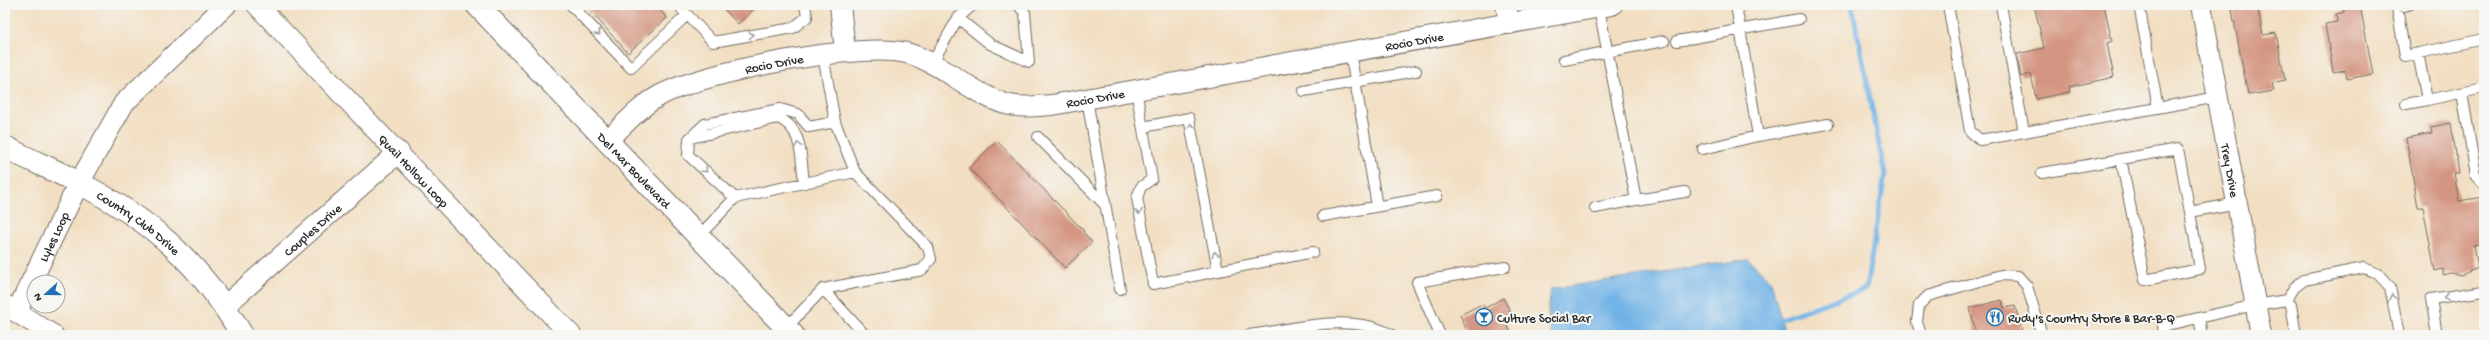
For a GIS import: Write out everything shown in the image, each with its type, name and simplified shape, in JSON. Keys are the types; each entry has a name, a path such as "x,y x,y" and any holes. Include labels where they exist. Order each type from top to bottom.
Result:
{"main road":[{"name":"Del Mar Boulevard","path":"477,5 790,332"},
{"name":"Country Club Drive","path":"5,147 79,183 156,231 192,264 225,306 242,335"}],"street":[{"path":"79,183 124,103 226,5"},
{"name":"Quail Hollow Loop","path":"257,5 399,152 571,335"},
{"path":"840,5 845,51"},
{"name":"Trey Drive","path":"2201,5 2261,335"},
{"name":"Rocio Drive","path":"607,141 646,105 677,87 736,71 845,51 888,50 910,54 932,63 989,96 1009,105 1027,107 1052,105 1350,52 1508,14 1605,6"},
{"name":"Couples Drive","path":"225,306 399,152"},
{"name":"Lyles Loop","path":"53,335 11,308 79,183"}],"lane":[{"path":"571,5 631,68 687,15"},
{"path":"678,5 713,42 793,28 807,17 805,5"},
{"path":"932,63 958,18 973,5"},
{"path":"958,18 990,44 1029,62 1025,13 1018,5"},
{"path":"1736,5 1758,136"},
{"path":"1948,5 1970,131 1980,140 2218,97"},
{"path":"2001,5 2024,132"},
{"path":"2139,5 2158,108"},
{"path":"2408,5 2397,7 2405,56 2484,39"},
{"path":"1605,6 1607,51 1636,200"},
{"path":"1677,41 1799,19"},
{"path":"1564,60 1664,41"},
{"path":"1350,52 1377,206"},
{"path":"2418,54 2427,100"},
{"path":"790,332 823,289 922,270 931,259 928,247 855,172 835,122 823,56"},
{"path":"1304,91 1416,71"},
{"path":"2406,104 2484,88"},
{"path":"1136,90 1152,179 1141,187 1137,198 1153,284 1313,252"},
{"path":"2462,93 2476,175 2484,184"},
{"path":"1087,99 1120,289"},
{"path":"735,198 688,155 689,139 705,124 780,109 798,114 809,127 835,122"},
{"path":"689,139 778,118 788,122 796,134 804,183"},
{"path":"1143,127 1189,118 1218,271"},
{"path":"1703,149 1758,136 1828,124"},
{"path":"1038,137 1105,205"},
{"path":"2042,173 2178,149 2200,269 2145,280 2121,160"},
{"path":"698,236 735,198 855,172"},
{"path":"1595,208 1685,192"},
{"path":"1323,216 1437,196"},
{"path":"2190,212 2237,203"},
{"path":"1440,335 1417,282 1505,267"},
{"path":"2287,300 2294,288 2304,280 2364,268 2378,274 2390,286 2399,335"},
{"path":"1921,335 1917,322 1919,305 1928,296 2001,275 2018,276 2027,286 2042,335"},
{"path":"823,289 865,335"},
{"path":"2437,335 2431,299 2484,291"},
{"path":"2164,335 2163,326 2255,305 2287,300"},
{"path":"2287,300 2291,305 2296,335"},
{"path":"2199,318 2202,335"},
{"path":"1249,335 1350,322 1367,324 1392,335"}],"water":[{"path":"1748,259 1771,281 1785,335 1552,335 1548,314 1551,289"}],"building":[{"path":"585,5 655,5 667,18 628,53"},
{"path":"720,5 758,5 738,24"},
{"path":"2034,5 2104,5 2112,41 2107,43 2114,77 2069,87 2070,92 2036,99 2031,74 2021,77 2017,54 2044,48"},
{"path":"2231,5 2257,5 2263,35 2276,33 2285,80 2272,83 2274,91 2248,95"},
{"path":"2343,5 2360,5 2373,74 2347,79 2345,70 2333,72 2325,24 2337,22 2336,14 2344,12"},
{"path":"2451,123 2459,173 2454,173 2459,201 2484,197 2484,243 2474,245 2478,268 2461,275 2450,273 2443,275 2443,269 2435,271 2423,207 2418,207 2406,138 2432,133 2431,127"},
{"path":"997,141 1084,231 1083,232 1092,242 1065,268 969,168"},
{"name":"Culture Social Bar","path":"1503,298 1512,315 1504,318 1512,335 1469,335 1460,315 1482,304 1485,308"},
{"name":"Rudy's Country Store & Bar-B-Q","path":"2002,300 2004,308 2015,306 2023,335 1976,335 1970,308"}],"waterway":[{"path":"1775,321 1866,289 1885,175 1852,5"}],"place":[{"name":"Culture Social Bar","path":"1484,317"},
{"name":"Rudy's Country Store & Bar-B-Q","path":"1995,317"}]}
